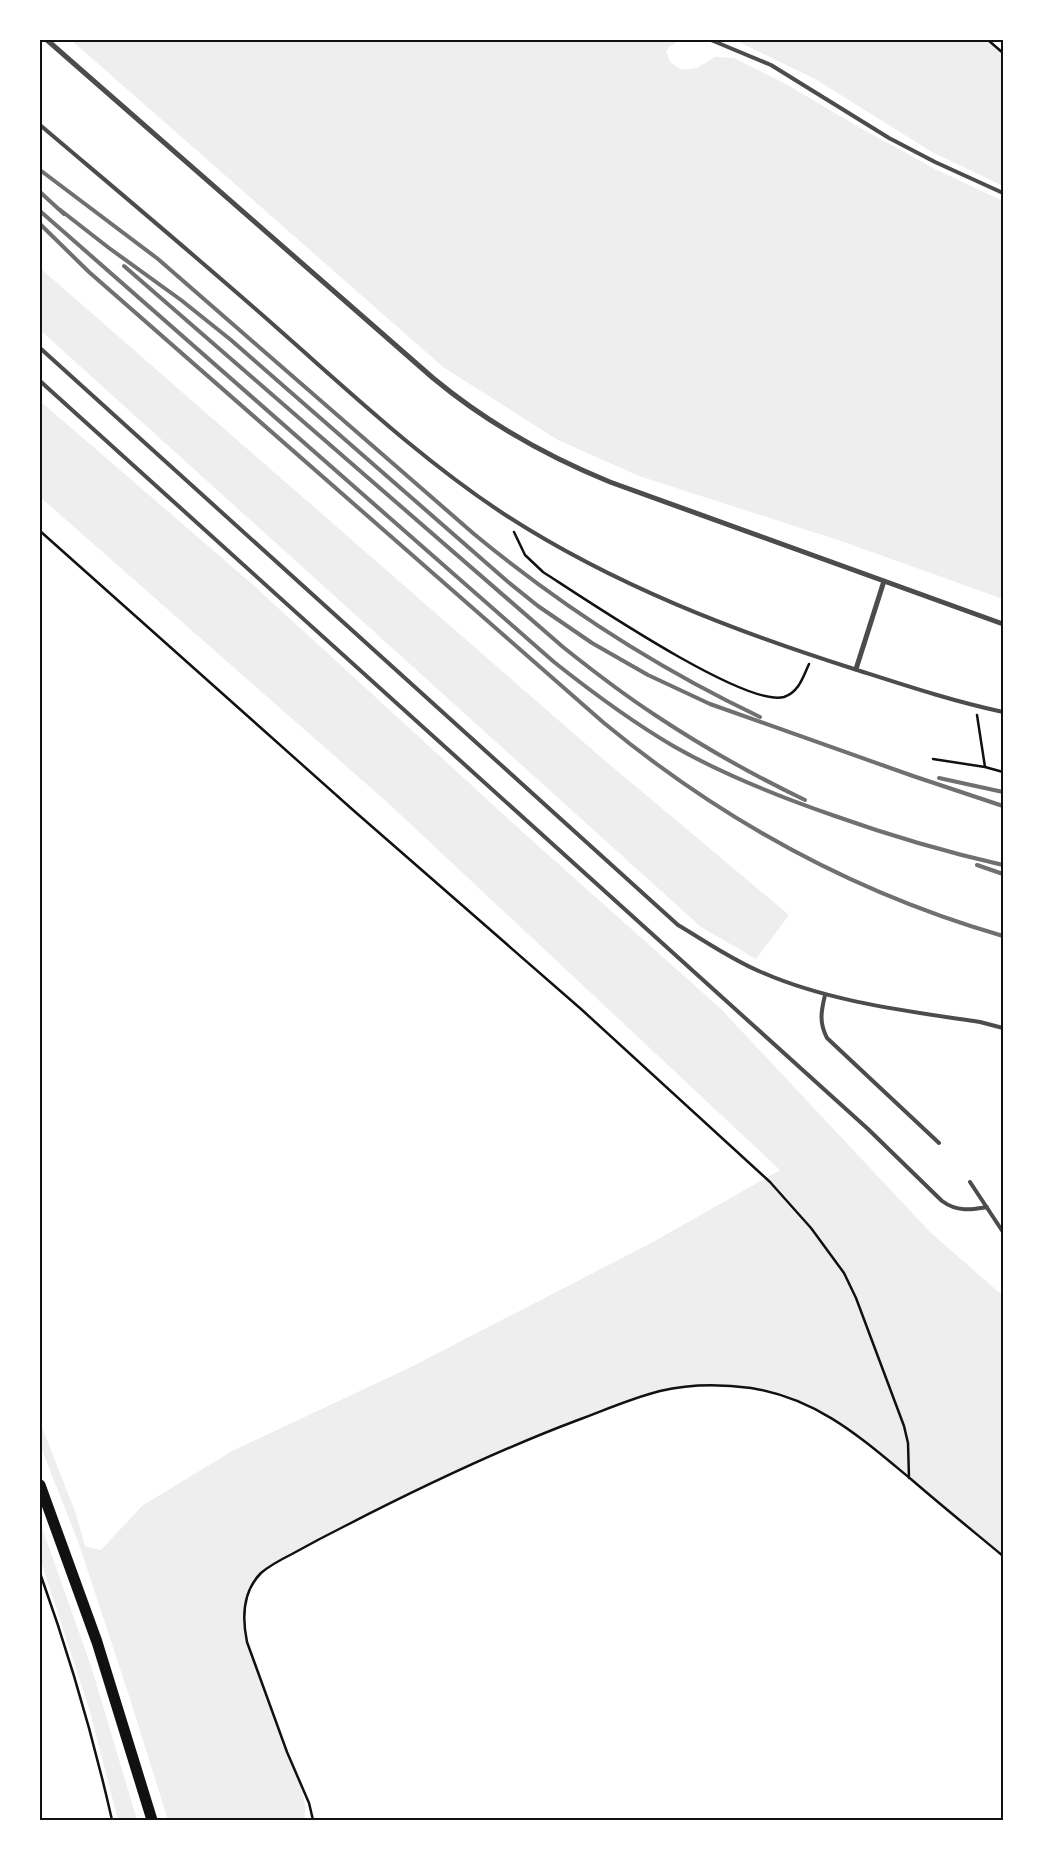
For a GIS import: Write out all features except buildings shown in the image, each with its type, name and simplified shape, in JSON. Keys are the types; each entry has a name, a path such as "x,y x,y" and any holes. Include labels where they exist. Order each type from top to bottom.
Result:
{"main road":[{"path":"40,1485 97,1642 152,1820"}],"street":[{"path":"47,40 433,378 458,398 502,428 556,458 610,482 1003,624"},
{"path":"856,669 884,581"}],"lane":[{"path":"711,40 771,65 889,138 935,162 1003,193"},
{"path":"40,125 265,317 410,444 464,486 507,516 574,556 642,589 700,614 812,656 926,692 1003,712"},
{"path":"40,348 678,924 737,961 759,972 825,995 980,1022 1003,1028"},
{"path":"40,380 868,1128 942,1201 948,1206 962,1210 987,1207"},
{"path":"825,995 820,1017 827,1038 939,1144"},
{"path":"970,1182 1003,1232"}],"path":[{"path":"988,40 1003,53"},
{"path":"507,516 523,550 539,569 650,640 724,680 763,696 776,698 786,696 798,687 812,656"},
{"path":"40,531 353,810 581,1009 770,1182 811,1228 839,1266 852,1290 904,1426 908,1443 910,1478"},
{"path":"976,706 986,767"},
{"path":"933,758 986,767 1003,772"},
{"path":"313,1820 309,1803 287,1752 245,1633 244,1608 257,1578 274,1564 364,1516 512,1445 658,1392 700,1386 738,1387 767,1391 813,1406 830,1416 871,1446 1003,1556"},
{"path":"40,1573 84,1711 112,1820"}],"shaded area":[{"path":"71,40 680,40 669,47 666,52 671,63 682,70 697,68 715,57 734,58 784,83 935,169 1003,201 1003,599 844,542 639,476 558,440 443,367"},
{"path":"735,40 988,40 1003,53 1003,186 932,152 815,79"},
{"path":"40,268 603,759 789,915 756,959 701,927 40,330"},
{"path":"40,401 251,583 527,836 720,1008 930,1232 1003,1296 1003,1556 917,1483 838,1422 812,1406 778,1394 742,1387 688,1387 647,1394 541,1434 463,1468 274,1563 256,1582 250,1593 245,1606 244,1619 259,1678 303,1793 305,1802 304,1820 168,1820 79,1544 40,1445 40,1422 76,1514 85,1546 101,1550 142,1506 232,1451 411,1367 653,1242 780,1170 388,803 40,497"},
{"path":"40,1522 91,1666 137,1820 118,1820 90,1712 40,1558"}],"railway":[{"path":"40,170 158,259 507,561 576,611 647,657 760,717"},
{"path":"40,192 64,214"},
{"path":"59,209 181,300 231,340 507,581 538,606 592,643 648,675 710,704 1003,806"},
{"path":"40,211 554,662 628,717 694,758 774,793 898,837 1003,865"},
{"path":"40,224 89,272 604,723 649,759 744,823 843,876 948,919 1003,936"},
{"path":"124,266 563,647 631,699 691,738 747,771 805,800"},
{"path":"939,778 1003,792"},
{"path":"977,865 1003,874"}]}
